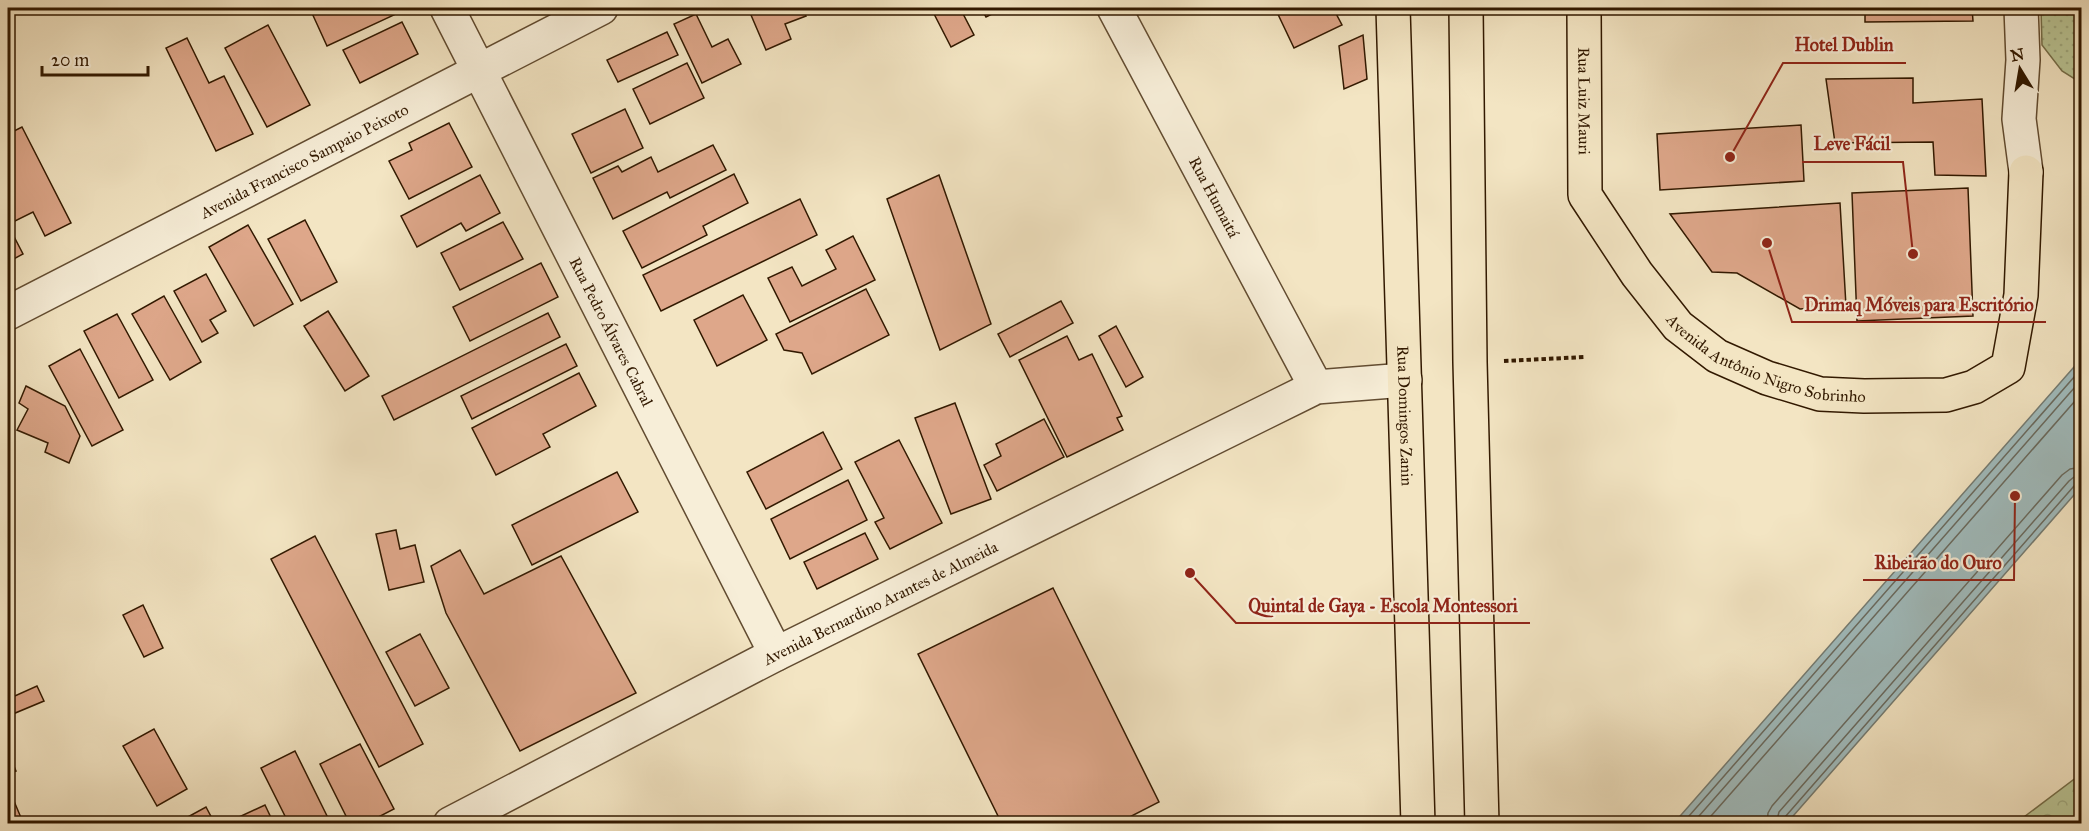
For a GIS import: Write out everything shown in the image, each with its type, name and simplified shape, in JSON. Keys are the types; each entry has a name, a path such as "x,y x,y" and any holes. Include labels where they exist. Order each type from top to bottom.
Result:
{"main road":[{"name":"Rua Domingos Zanin","path":"1393,8 1418,824"},
{"path":"1466,8 1470,362 1482,824"},
{"name":"Rua Luiz Mauri","path":"1584,8 1585,195"},
{"name":"Avenida Antônio Nigro Sobrinho","path":"1585,195 1637,274 1678,326 1717,356 1767,378 1820,394 1946,395 1974,387 2008,367 2021,295 2026,172"}],"street":[{"name":"Rua Pedro Álvares Cabral","path":"447,8 776,654"},
{"name":"Avenida Francisco Sampaio Peixoto","path":"8,313 601,8"},
{"name":"Rua Humaitá","path":"1114,8 1316,387"},
{"path":"2020,8 2023,60 2019,118 2026,172"},
{"path":"1316,387 1405,380"},
{"name":"Avenida Bernardino Arantes de Almeida","path":"450,824 776,654 1316,387"}],"path":[{"path":"1470,362 1584,357"}],"green space":[{"path":"2041,8 2081,8 2081,83 2062,71 2042,45"},
{"path":"2081,774 2081,823 2016,823"}],"water":[{"path":"2081,359 2081,487 1787,823 1674,823"}],"building":[{"path":"318,8 391,8 394,15 327,46 311,11"},
{"path":"748,8 802,8 806,16 785,24 791,39 766,50"},
{"path":"931,8 960,8 974,35 951,47"},
{"path":"981,8 1004,8 986,17"},
{"path":"1275,8 1333,8 1342,25 1294,48"},
{"path":"1865,8 1972,8 1973,21 1865,22"},
{"path":"696,14 712,47 728,39 741,64 702,83 674,24"},
{"path":"402,22 418,54 360,83 343,50"},
{"path":"268,25 310,105 267,127 225,48"},
{"path":"667,32 678,55 618,82 607,60"},
{"path":"1363,35 1367,79 1344,89 1339,46"},
{"path":"187,38 209,83 224,76 253,134 216,151 166,48"},
{"path":"687,63 704,98 650,124 633,89"},
{"path":"1913,78 1913,103 1982,99 1986,176 1935,175 1933,142 1835,143 1826,79"},
{"path":"625,109 643,148 591,173 572,134"},
{"path":"449,123 472,167 409,199 389,161 412,150 409,143"},
{"path":"1801,125 1804,181 1660,190 1657,134"},
{"path":"22,127 71,223 45,236 33,212 13,222 8,210 8,134"},
{"path":"713,145 726,170 670,198 667,192 613,219 593,178 618,166 622,172 651,157 658,172"},
{"path":"734,174 748,203 703,226 707,235 642,268 623,231"},
{"path":"480,175 500,213 466,231 461,223 417,247 401,216"},
{"path":"939,175 991,324 940,350 887,199"},
{"path":"1968,188 1973,316 1857,321 1852,193"},
{"path":"800,199 817,235 661,311 643,275"},
{"path":"1840,203 1846,306 1800,309 1737,273 1712,272 1670,214"},
{"path":"305,220 337,282 301,301 268,239"},
{"path":"503,222 523,259 460,290 441,253"},
{"path":"8,225 23,254 8,262"},
{"path":"248,225 293,304 254,326 209,247"},
{"path":"853,236 875,280 790,322 768,278 792,267 802,286 836,269 826,250"},
{"path":"541,263 558,297 470,341 453,307"},
{"path":"206,274 226,311 210,320 218,333 202,342 174,291"},
{"path":"866,289 889,335 812,374 802,353 784,350 776,334"},
{"path":"743,295 767,340 717,366 694,320"},
{"path":"164,296 201,362 170,380 132,314"},
{"path":"1061,301 1073,323 1010,357 998,334"},
{"path":"328,311 369,376 345,391 304,326"},
{"path":"548,313 560,337 394,420 382,396"},
{"path":"117,314 153,380 119,398 84,331"},
{"path":"1116,326 1143,377 1126,387 1099,336"},
{"path":"1067,336 1079,360 1092,354 1122,416 1117,418 1123,430 1067,457 1019,360"},
{"path":"566,344 577,366 472,419 461,396"},
{"path":"80,349 123,430 92,446 49,366"},
{"path":"579,373 596,406 543,434 550,447 496,475 472,428"},
{"path":"26,386 65,406 80,436 69,463 45,452 48,443 17,430 28,409 19,403"},
{"path":"955,403 991,499 951,514 915,418"},
{"path":"1044,419 1064,457 997,491 984,465 1001,456 996,444"},
{"path":"823,432 842,469 766,509 747,472"},
{"path":"899,440 942,523 890,549 875,522 884,518 855,462"},
{"path":"617,472 638,512 532,565 512,525"},
{"path":"848,480 867,520 790,559 771,519"},
{"path":"396,530 400,549 415,545 424,582 389,590 376,534"},
{"path":"865,533 878,559 817,589 804,562"},
{"path":"315,536 423,744 379,767 271,559"},
{"path":"460,550 484,594 561,556 636,693 520,751 446,613 431,566"},
{"path":"1053,588 1159,802 1116,824 1002,824 918,654"},
{"path":"143,605 163,648 144,657 123,615"},
{"path":"420,634 449,688 415,706 386,652"},
{"path":"37,686 44,701 8,716 8,699"},
{"path":"154,729 187,789 157,806 123,746"},
{"path":"360,744 394,809 365,824 350,824 320,764"},
{"path":"295,751 331,824 289,824 261,768"},
{"path":"8,752 16,771 8,774"},
{"path":"8,787 22,820 13,824 8,824"},
{"path":"265,805 274,824 229,824 228,822"},
{"path":"206,807 215,824 175,824"}],"place":[{"name":"Hotel Dublin","path":"1730,157"},
{"name":"Drimaq Móveis para Escritório","path":"1767,243"},
{"name":"Leve Fácil","path":"1913,254"},
{"name":"Ribeirão do Ouro","path":"2015,496"},
{"name":"Quintal de Gaya - Escola Montessori","path":"1190,573"}]}
